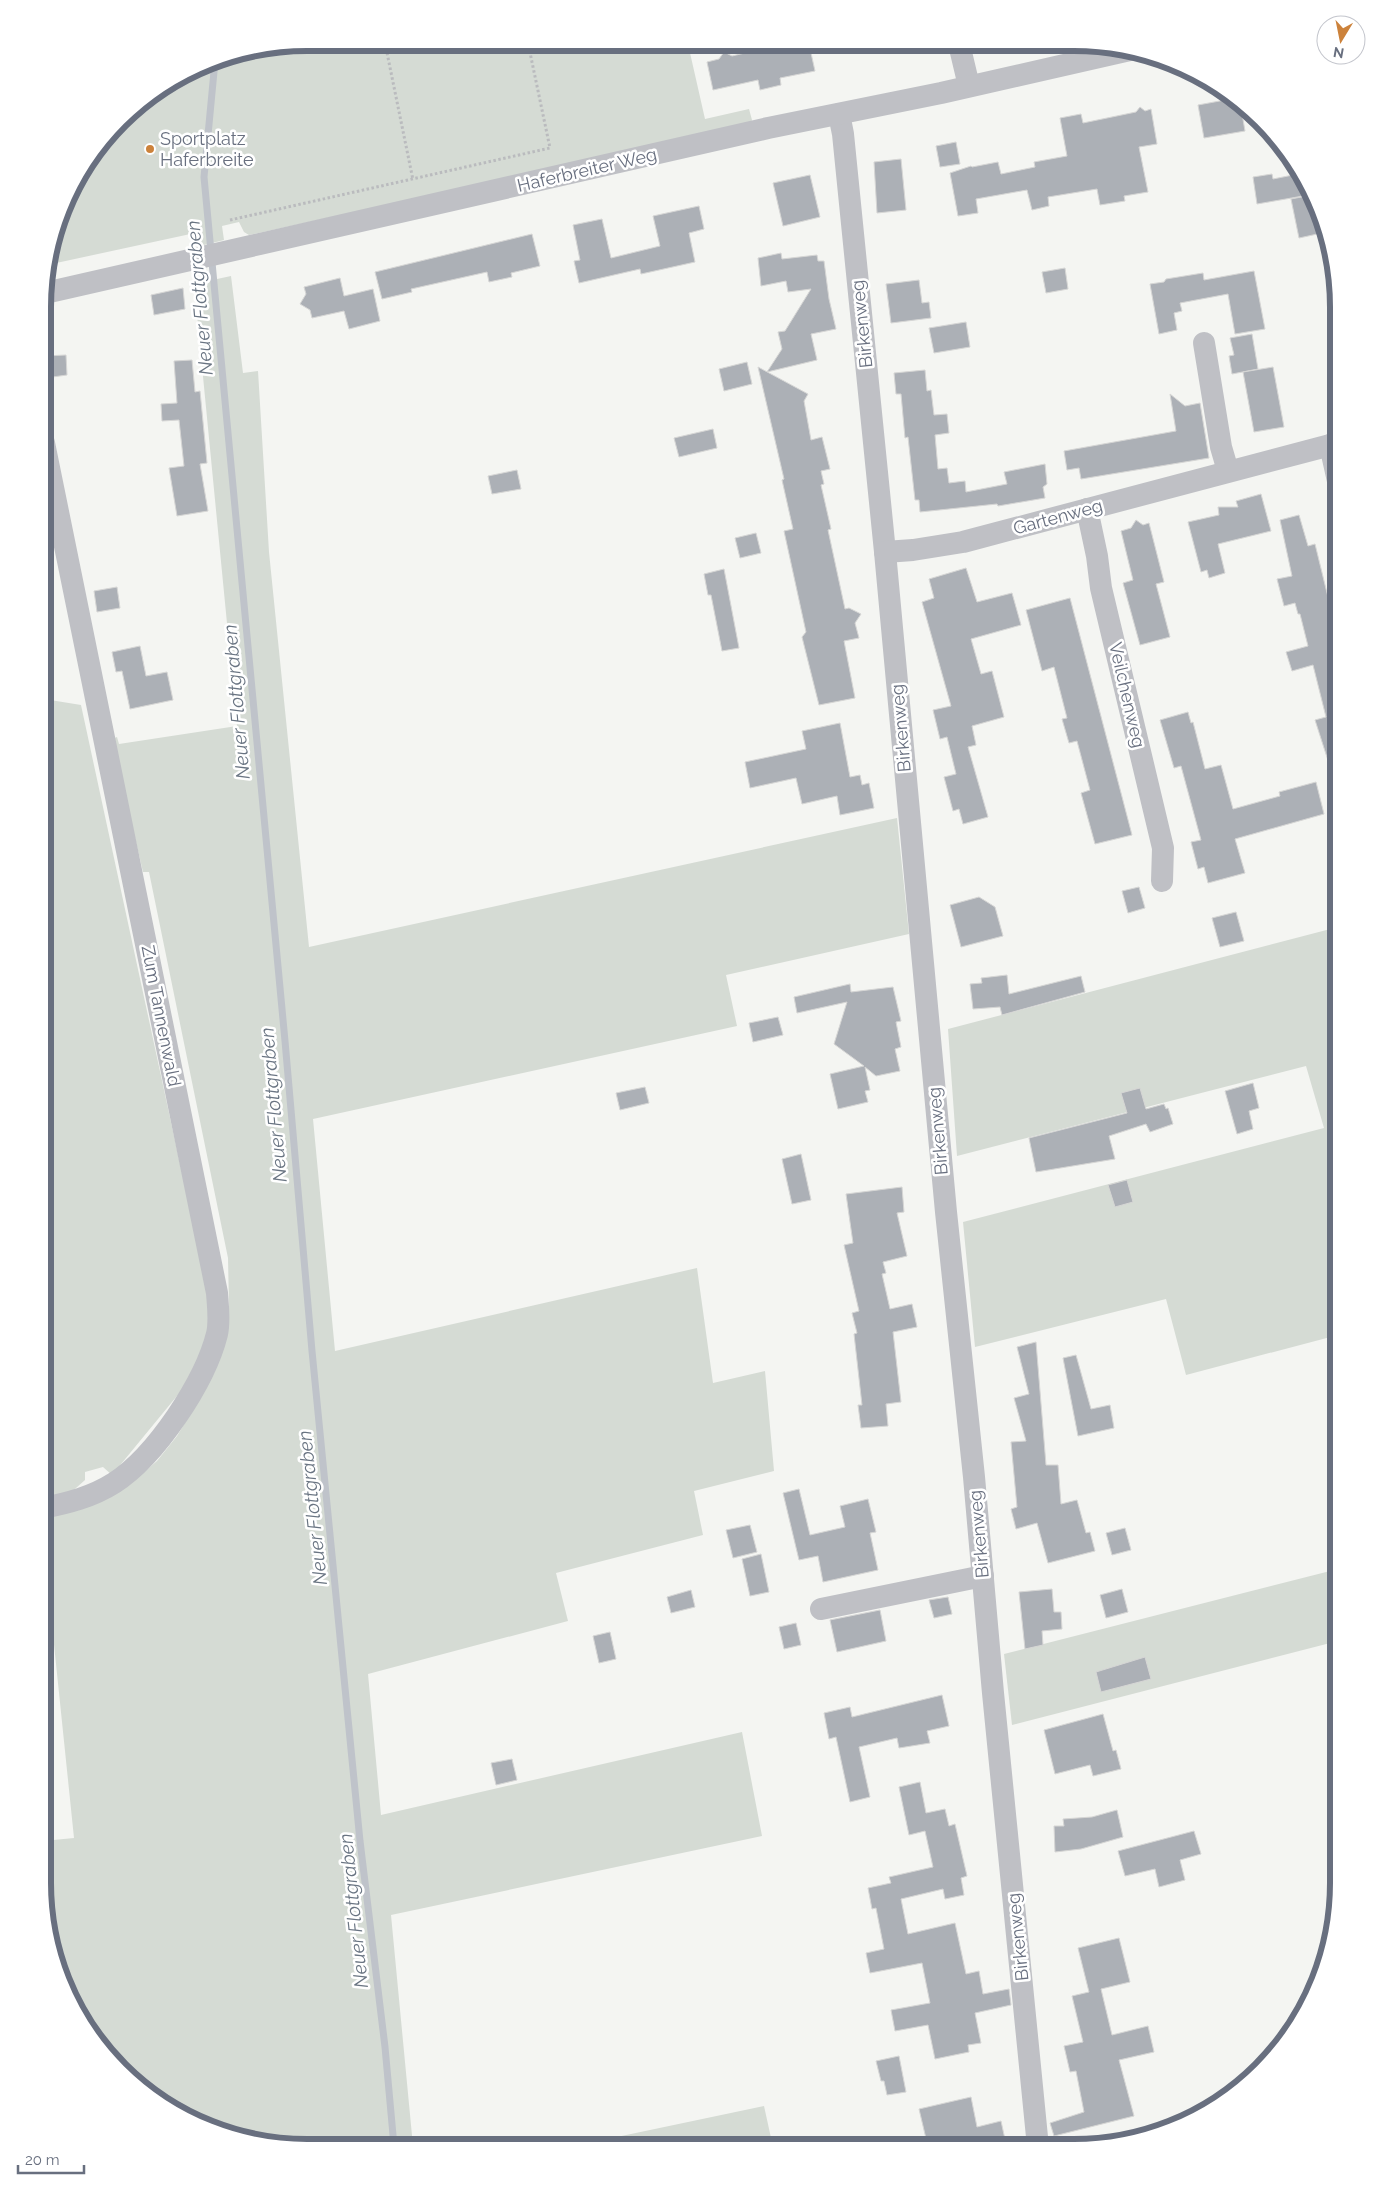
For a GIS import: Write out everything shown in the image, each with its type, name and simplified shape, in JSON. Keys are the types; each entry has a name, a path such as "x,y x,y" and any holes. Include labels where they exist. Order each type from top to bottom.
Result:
{"street":[{"path":"961,51 969,86"},
{"name":"Haferbreiter Weg","path":"52,291 768,128 1112,54"},
{"name":"Birkenweg","path":"838,114 843,134 885,552 946,1212 1037,2139"},
{"path":"1204,343 1228,471"},
{"name":"Gartenweg","path":"885,552 913,550 963,542 1330,445"},
{"name":"Zum Tannenwald","path":"51,478 217,1293 219,1314 217,1333 210,1356 199,1381 177,1415 137,1464 115,1482 96,1493 75,1501 51,1506"},
{"name":"Veilchenweg","path":"1087,510 1096,548 1102,588 1163,848 1162,881"},
{"path":"821,1609 983,1576"}],"path":[{"path":"387,51 413,180"},
{"path":"230,220 550,148 530,51"}],"shaded area":[{"path":"307,51 690,51 705,119 749,109 752,120 750,125 249,235 244,232 239,222 222,226 224,240 200,246 193,244 195,233 55,263 65,225 78,194 94,165 126,126 151,104 179,86 209,71 257,56"},
{"path":"231,276 243,373 258,371 269,552 309,947 897,818 909,934 726,975 737,1026 313,1119 335,1351 697,1268 713,1383 765,1371 774,1471 694,1491 703,1535 556,1573 568,1621 368,1674 381,1815 742,1732 762,1836 391,1915 412,2139 307,2139 274,2137 241,2130 209,2119 165,2096 126,2064 94,2025 71,1981 60,1949 53,1916 51,1840 74,1838 51,1615 51,1514 129,1485 157,1461 177,1436 199,1400 224,1343 229,1306 228,1258 149,872 143,872 112,739 117,737 119,744 237,726 194,284"},
{"path":"51,700 81,705 213,1317 202,1352 181,1391 112,1475 103,1467 85,1472 85,1480 67,1496 51,1501"},
{"path":"1330,929 1330,1337 1186,1375 1166,1299 975,1347 963,1222 1324,1128 1306,1066 957,1156 948,1029"},
{"path":"1330,1571 1330,1643 1012,1725 1004,1654"},
{"path":"764,2106 771,2139 607,2139"}],"building":[{"path":"754,51 811,51 815,71 780,78 781,85 760,90 758,80 713,90 707,62 719,59 724,52 732,56"},
{"path":"1225,100 1242,114 1245,131 1204,138 1198,105"},
{"path":"1140,107 1145,111 1151,109 1157,144 1139,147 1148,192 1124,196 1125,201 1100,205 1097,189 1048,197 1049,206 1032,210 1027,190 976,199 978,213 958,216 950,173 971,166 998,162 1001,174 1035,167 1034,162 1067,156 1060,118 1081,114 1083,123 1136,112"},
{"path":"956,142 960,164 940,167 936,146"},
{"path":"901,159 906,210 877,213 874,162"},
{"path":"1272,174 1273,179 1293,175 1303,196 1257,204 1253,177"},
{"path":"810,175 820,217 783,226 773,183"},
{"path":"1304,196 1319,234 1299,238 1291,199"},
{"path":"699,206 704,229 689,233 695,262 641,274 640,269 579,283 574,261 580,260 573,225 602,219 611,258 660,246 653,216"},
{"path":"532,234 540,266 511,273 512,277 489,282 487,272 411,289 412,292 382,299 375,272"},
{"path":"781,253 782,259 817,255 818,261 824,261 829,299 836,329 811,334 817,360 767,372 782,349 778,332 785,331 811,289 788,292 786,281 761,286 758,258"},
{"path":"1065,268 1068,289 1046,293 1042,272"},
{"path":"1254,271 1265,329 1235,334 1228,294 1180,303 1182,311 1174,313 1177,330 1159,334 1150,284 1164,282 1166,279 1203,273 1204,280"},
{"path":"340,278 344,296 373,289 380,321 349,329 344,311 312,318 310,310 300,304 306,294 304,287"},
{"path":"919,280 922,303 929,302 931,318 891,323 886,284"},
{"path":"183,288 185,309 154,315 151,295"},
{"path":"966,322 970,347 934,353 929,328"},
{"path":"1252,334 1258,369 1232,374 1229,356 1234,355 1230,338"},
{"path":"66,355 67,375 51,377 51,356"},
{"path":"192,360 195,392 200,391 207,463 200,464 208,511 177,516 169,468 184,466 179,420 162,421 161,404 177,403 174,361"},
{"path":"747,362 752,384 724,391 719,369"},
{"path":"758,367 808,394 804,401 811,440 822,437 830,469 821,471 824,484 821,485 831,529 828,530 845,609 849,608 861,614 855,623 859,638 844,641 855,698 819,705 802,637 806,632 784,531 793,529 782,480 784,479"},
{"path":"1273,367 1284,427 1254,432 1243,372"},
{"path":"925,370 927,391 931,390 934,415 947,414 949,433 935,435 938,469 947,468 949,483 965,481 966,492 1007,484 1004,472 1045,464 1047,484 1043,487 1045,498 998,506 997,504 920,512 919,500 915,500 908,437 905,438 901,394 896,394 894,373"},
{"path":"1170,394 1185,406 1200,403 1209,458 1081,479 1079,468 1067,470 1064,451 1176,431"},
{"path":"713,429 717,448 679,457 674,438"},
{"path":"517,470 521,489 492,494 488,476"},
{"path":"1261,494 1271,531 1218,544 1225,573 1209,578 1207,570 1201,572 1188,522 1219,515 1218,507 1238,507 1236,501"},
{"path":"1299,515 1308,546 1315,544 1330,605 1330,767 1315,720 1326,717 1313,665 1292,671 1286,652 1308,646 1300,614 1298,614 1295,603 1284,606 1277,579 1292,576 1280,520"},
{"path":"1136,520 1143,525 1149,523 1164,582 1156,584 1170,637 1140,645 1123,583 1133,580 1121,531 1131,528"},
{"path":"756,533 761,553 740,558 735,538"},
{"path":"966,568 977,602 1012,593 1021,625 971,639 981,674 992,671 1004,717 972,726 976,745 968,747 988,817 963,824 959,809 953,811 944,777 956,774 947,737 940,739 933,710 951,706 922,602 934,598 929,579"},
{"path":"724,569 739,648 722,651 711,595 708,595 704,574"},
{"path":"117,587 120,608 97,612 94,591"},
{"path":"1070,598 1132,835 1095,844 1081,793 1090,790 1077,741 1069,743 1062,719 1067,718 1054,667 1042,671 1026,610"},
{"path":"140,646 146,676 167,672 173,700 130,709 122,671 116,672 112,652"},
{"path":"1188,712 1191,723 1193,722 1205,769 1221,765 1233,809 1280,796 1279,792 1316,782 1324,814 1235,839 1245,873 1208,883 1204,867 1198,869 1191,842 1201,840 1181,766 1174,768 1160,720"},
{"path":"840,723 850,777 860,775 862,785 869,783 874,808 840,815 837,796 802,804 796,778 750,788 745,762 806,749 802,731"},
{"path":"1139,887 1145,908 1128,913 1122,891"},
{"path":"979,897 995,907 1003,936 961,947 950,905"},
{"path":"1236,912 1244,941 1220,947 1212,918"},
{"path":"1007,975 1009,994 1081,976 1085,992 1002,1015 1000,1007 973,1009 970,984 982,983 981,978"},
{"path":"850,984 851,992 893,987 901,1021 896,1022 901,1047 895,1049 900,1071 876,1076 865,1067 870,1090 865,1091 868,1102 838,1109 830,1074 864,1066 834,1044 847,1002 797,1013 794,997"},
{"path":"778,1017 783,1035 753,1042 749,1023"},
{"path":"1253,1083 1259,1108 1249,1111 1253,1129 1237,1134 1225,1091"},
{"path":"645,1087 649,1103 620,1110 616,1093"},
{"path":"1140,1088 1146,1109 1164,1104 1166,1109 1168,1108 1173,1124 1150,1132 1146,1124 1109,1136 1115,1159 1036,1172 1029,1138 1127,1113 1121,1093"},
{"path":"801,1154 811,1200 792,1204 782,1159"},
{"path":"1127,1180 1133,1202 1115,1207 1108,1185"},
{"path":"902,1187 904,1212 897,1213 907,1256 883,1262 886,1273 882,1274 890,1309 912,1304 917,1327 893,1332 901,1402 886,1404 888,1426 861,1428 858,1405 862,1405 854,1334 857,1333 852,1313 859,1311 844,1245 853,1243 846,1194"},
{"path":"1036,1342 1046,1465 1058,1465 1061,1504 1077,1500 1086,1533 1090,1532 1095,1551 1048,1563 1037,1523 1016,1529 1011,1509 1017,1507 1011,1442 1026,1441 1014,1398 1029,1394 1017,1347"},
{"path":"1076,1355 1091,1409 1110,1405 1114,1428 1078,1436 1063,1358"},
{"path":"799,1489 810,1535 845,1527 840,1506 868,1499 876,1532 870,1533 878,1570 823,1582 818,1556 799,1560 783,1493"},
{"path":"750,1525 757,1552 733,1558 726,1530"},
{"path":"1125,1528 1131,1550 1112,1555 1106,1533"},
{"path":"761,1554 769,1592 750,1596 742,1559"},
{"path":"1052,1589 1054,1612 1061,1612 1062,1629 1042,1631 1043,1645 1025,1649 1019,1592"},
{"path":"1122,1589 1128,1612 1106,1618 1100,1595"},
{"path":"691,1590 695,1607 671,1613 667,1597"},
{"path":"948,1597 952,1614 934,1618 929,1600"},
{"path":"880,1610 886,1641 837,1652 830,1620"},
{"path":"796,1623 801,1645 784,1649 779,1627"},
{"path":"610,1632 616,1659 599,1663 593,1636"},
{"path":"1145,1657 1151,1679 1101,1692 1096,1672"},
{"path":"942,1695 949,1726 927,1731 930,1743 899,1748 897,1738 859,1747 870,1797 850,1802 836,1737 829,1739 824,1713 850,1707 852,1717"},
{"path":"1103,1714 1113,1751 1116,1750 1121,1769 1093,1776 1090,1765 1055,1774 1044,1730"},
{"path":"512,1759 517,1780 496,1785 491,1763"},
{"path":"920,1782 926,1813 945,1809 949,1826 955,1824 967,1876 961,1878 964,1895 945,1899 943,1889 901,1899 908,1934 955,1923 966,1974 979,1971 983,1994 1009,1989 1011,2005 975,2013 981,2043 968,2045 969,2052 935,2059 928,2025 895,2031 891,2010 930,2003 922,1963 870,1973 866,1953 884,1949 876,1908 872,1909 868,1888 891,1883 889,1877 933,1867 925,1831 909,1835 899,1787"},
{"path":"1117,1810 1123,1837 1081,1849 1055,1852 1054,1826 1064,1826 1063,1819 1092,1817"},
{"path":"1194,1831 1201,1854 1180,1860 1185,1880 1159,1887 1155,1869 1125,1876 1118,1851"},
{"path":"1119,1938 1130,1982 1101,1989 1112,2035 1148,2026 1154,2052 1119,2060 1134,2116 1054,2136 1050,2123 1084,2112 1076,2071 1070,2072 1064,2046 1083,2042 1072,1996 1089,1992 1078,1948"},
{"path":"899,2056 906,2092 887,2095 876,2061"},
{"path":"971,2097 977,2127 1001,2121 1005,2139 974,2139 974,2137 965,2139 926,2139 919,2109"}],"waterway":[{"name":"Neuer Flottgraben","path":"214,69 204,177 285,1041 312,1351 360,1841 385,2047 393,2139"}],"place":[{"name":"Sportplatz Haferbreite","path":"150,149"}]}
